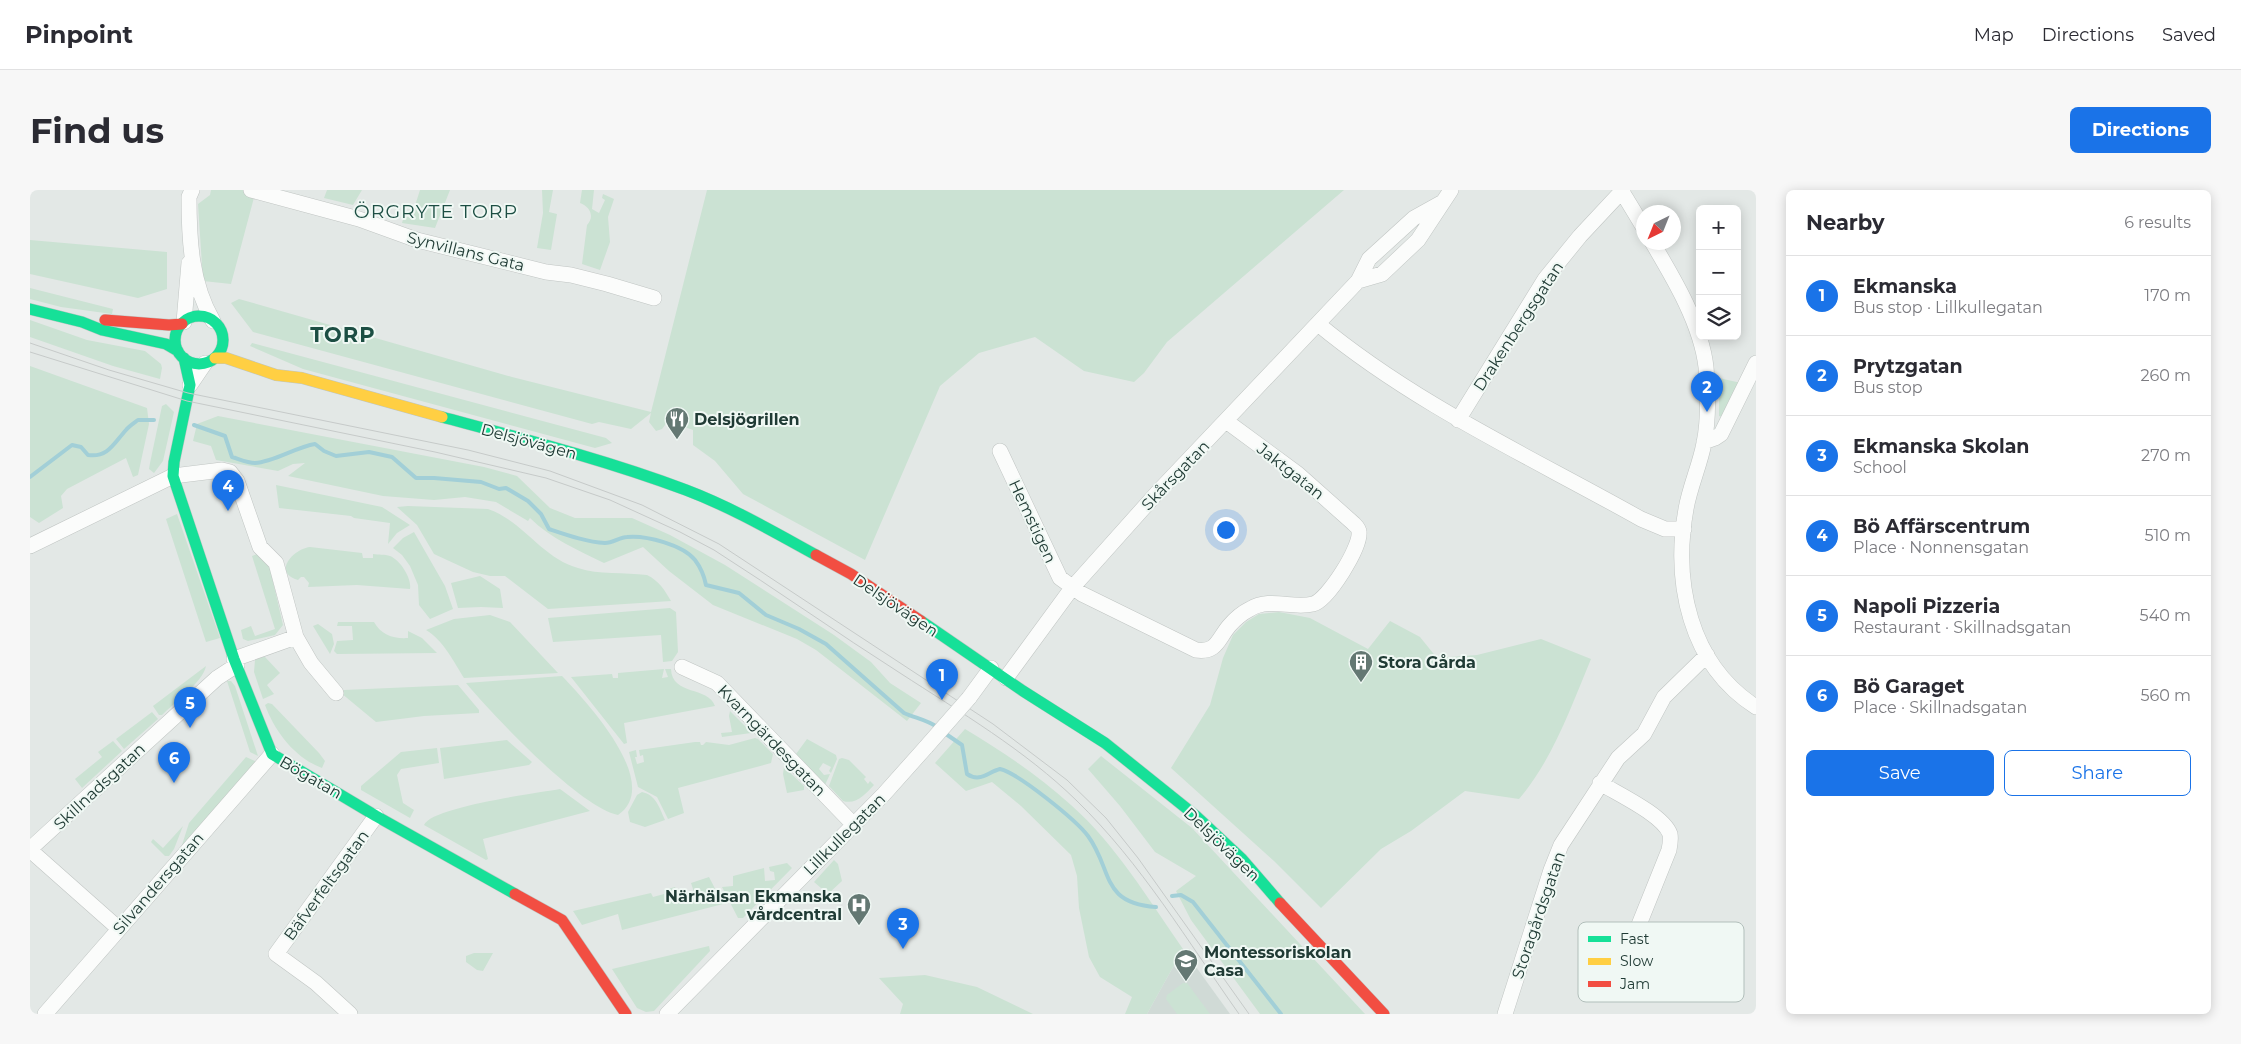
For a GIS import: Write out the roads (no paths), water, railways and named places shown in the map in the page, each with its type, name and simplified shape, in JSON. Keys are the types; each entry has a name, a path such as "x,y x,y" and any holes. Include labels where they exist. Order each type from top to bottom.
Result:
{"street":[{"path":"181,355 176,336 183,323 191,254 189,197 192,190"},
{"name":"Synvillans Gata","path":"250,190 358,219 417,240 546,272 571,275 654,298"},
{"name":"Skårsgatan","path":"1006,678 1072,588 1156,494 1358,281 1369,259 1414,218 1441,203 1451,190"},
{"path":"1622,190 1636,214"},
{"name":"Drakenbergsgatan","path":"1458,420 1545,279 1580,236 1622,190"},
{"path":"1657,250 1675,280 1699,340 1706,365 1704,442 1687,507 1681,554 1687,604 1692,626 1707,655 1726,683 1756,706"},
{"path":"191,254 206,309 222,333 233,342"},
{"path":"30,309 82,322 102,330 166,344 194,363 210,361 222,345 222,333"},
{"path":"82,322 101,319 169,326 183,323 197,316 213,321"},
{"path":"1318,324 1352,352 1458,420 1641,519 1666,528 1684,529"},
{"name":"Bögatan","path":"181,355 190,385"},
{"name":"Delsjövägen","path":"210,361 226,358 276,375 302,378 592,458 703,497 767,528 851,574 1105,743 1210,827 1242,859 1298,924 1384,1014"},
{"name":"Delsjövägen","path":"271,360 302,378"},
{"name":"Bögatan","path":"210,361 190,385 174,462 173,476 236,662 272,754 376,816 562,920 626,1014"},
{"path":"1704,442 1720,434 1756,363"},
{"name":"Jaktgatan","path":"1072,588 1196,650 1208,650 1218,643 1237,618 1251,608 1270,603 1307,605 1322,600 1330,591 1356,546 1360,534 1353,523 1298,474 1226,422"},
{"name":"Hemstigen","path":"1000,451 1057,574 1072,588"},
{"path":"31,544 173,476 222,470 230,472 234,475 260,547 276,563 296,637 312,662 336,693"},
{"name":"Skillnadsgatan","path":"30,849 236,662 296,637"},
{"name":"Storagårdsgatan","path":"1505,1014 1561,845 1618,758 1644,734 1670,690 1707,655"},
{"name":"Kvarngärdesgatan","path":"682,668 718,683 854,824"},
{"name":"Lillkullegatan","path":"667,1014 926,748 969,698 991,668"},
{"name":"Silvandersgatan","path":"45,1014 118,928 272,754"},
{"path":"1600,783 1660,821 1669,833 1671,842 1669,850 1640,922"},
{"name":"Bäfverfeltsgatan","path":"350,1014 316,983 276,954 376,816"},
{"path":"30,849 118,928"}],"waterway":[{"path":"30,477 72,445 81,447 88,455 101,454 106,452 138,420 154,420"},
{"path":"194,425 225,436 232,457 246,462 262,462 315,444 324,451 336,456 369,452 392,457 416,478 481,482 499,489 506,488 528,501 541,514 549,529 570,536 605,543 624,537 654,539 664,542 682,550 695,560 702,572 706,585 739,593 766,615 799,629 826,644 904,713 937,727"},
{"path":"943,732 962,745 967,774 980,777 1000,769 1033,788 1072,819 1088,836 1116,892 1125,899 1138,904 1156,907"},
{"path":"1172,896 1181,895 1193,902 1281,1014"}],"tram line":[{"path":"30,343 109,370 188,393 468,450 550,471 642,505 719,544 993,724 1067,780 1106,818 1138,858 1249,1014"},
{"path":"30,352 187,401 435,452 546,478 610,500 714,550 969,717 1014,748 1057,782 1122,850 1163,904 1239,1014"}],"place":[{"name":"Prytzgatan","path":"1707,412"},
{"name":"Delsjögrillen","path":"677,440"},
{"name":"Bö Affärscentrum","path":"228,511"},
{"name":"Stora Gårda","path":"1361,683"},
{"name":"Ekmanska","path":"942,700"},
{"name":"Napoli Pizzeria","path":"190,728"},
{"name":"Bö Garaget","path":"174,783"},
{"name":"Närhälsan Ekmanska vårdcentral","path":"859,926"},
{"name":"Ekmanska Skolan","path":"903,949"},
{"name":"Montessoriskolan Casa","path":"1186,982"}],"district":[{"name":"ÖRGRYTE TORP","path":"436,211"},
{"name":"TORP","path":"343,335"}]}
